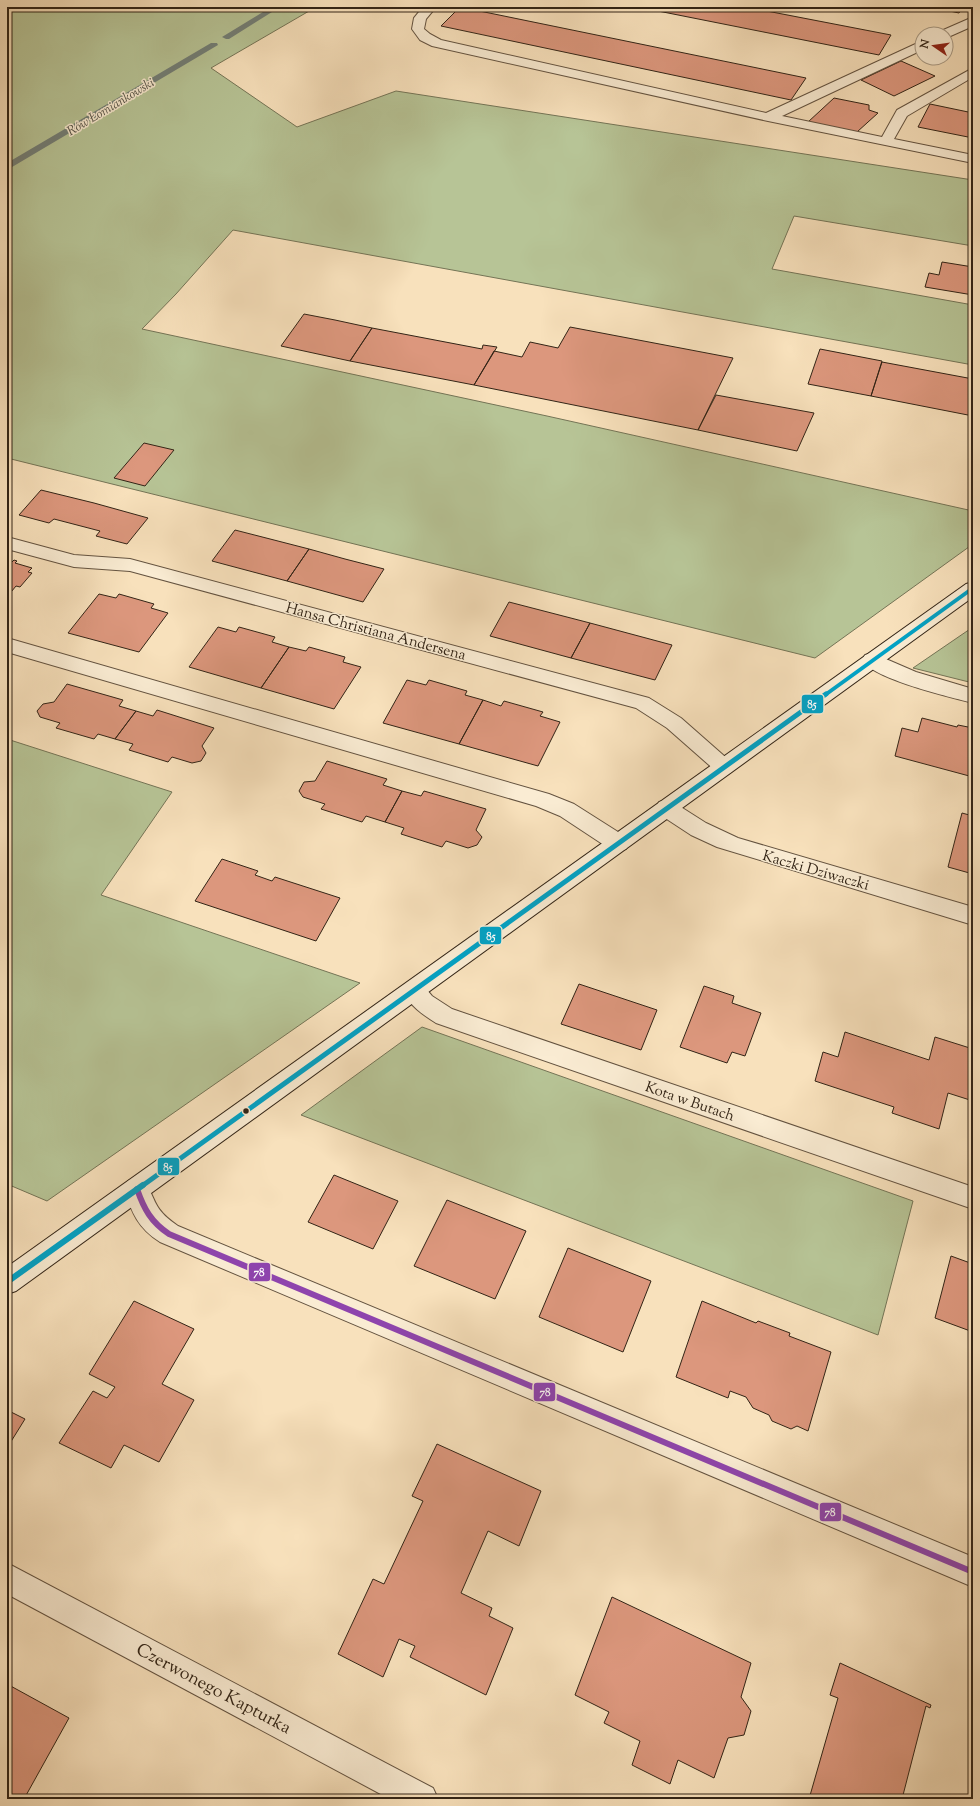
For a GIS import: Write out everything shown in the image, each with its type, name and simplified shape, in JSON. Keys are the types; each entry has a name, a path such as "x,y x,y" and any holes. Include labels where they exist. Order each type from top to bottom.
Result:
{"street":[{"path":"430,7 420,18 418,29 425,37 437,43 768,117 973,159"},
{"path":"954,30 973,21"},
{"path":"768,117 914,49"},
{"path":"886,142 902,113 973,72"},
{"name":"Hansa Christiana Andersena","path":"7,543 74,561 130,565 652,707 724,767"},
{"path":"7,1282 414,992 666,808 973,588"},
{"path":"7,645 542,800 567,810 618,843"},
{"path":"872,660 895,673 934,686 973,696"},
{"name":"Kaczki Dziwaczki","path":"666,808 686,823 709,836 733,845 973,916"},
{"name":"Kota w Butach","path":"414,992 424,1004 444,1016 973,1198"},
{"path":"137,1189 146,1214 156,1225 169,1234 973,1572"},
{"name":"Czerwonego Kapturka","path":"7,1578 422,1799"}],"green space":[{"path":"7,7 316,7 211,68 297,127 396,91 973,180 973,246 794,216 772,269 973,305 973,365 233,230 176,294 142,329 547,416 973,511 973,544 815,658 7,458"},
{"path":"973,627 973,683 913,668"},
{"path":"7,739 172,792 101,895 360,983 47,1201 7,1184"},
{"path":"422,1027 913,1201 878,1335 301,1115"}],"building":[{"path":"460,7 806,78 791,100 441,26"},
{"path":"638,7 746,7 891,35 879,55"},
{"path":"931,7 963,7 959,13"},
{"path":"901,61 935,76 894,96 861,80"},
{"path":"834,98 869,105 869,110 878,113 857,132 808,122"},
{"path":"930,104 973,113 973,138 918,127"},
{"path":"942,262 973,267 973,295 925,287 929,273 939,275"},
{"path":"304,314 372,328 350,361 281,346"},
{"path":"570,327 733,358 698,430 474,385 494,351 522,357 530,342 558,348"},
{"path":"372,328 482,349 483,345 497,347 474,385 350,361"},
{"path":"820,349 882,361 871,396 808,384"},
{"path":"882,362 973,379 973,416 871,396"},
{"path":"716,395 814,413 797,451 698,430"},
{"path":"144,443 174,450 145,486 114,478"},
{"path":"41,490 148,518 127,544 96,536 100,531 54,519 49,523 19,515"},
{"path":"235,530 309,549 287,581 212,561"},
{"path":"309,549 384,569 363,602 287,581"},
{"path":"14,560 17,561 15,563 32,568 28,572 32,573 20,587 16,586 7,597 7,561 12,562"},
{"path":"99,594 116,598 119,594 154,604 151,608 168,613 139,652 68,633"},
{"path":"509,602 590,623 571,658 490,636"},
{"path":"590,623 672,645 655,680 571,658"},
{"path":"218,627 236,632 239,627 275,637 272,642 289,647 261,688 189,667"},
{"path":"289,647 306,651 309,647 345,657 343,662 361,667 334,709 261,688"},
{"path":"407,680 426,685 429,680 467,691 465,695 483,700 459,744 383,723"},
{"path":"67,684 123,700 119,706 136,711 115,739 98,734 94,739 56,728 60,723 40,717 37,711 43,704 54,702"},
{"path":"483,700 501,706 504,701 543,712 540,716 560,722 538,766 459,744"},
{"path":"157,710 214,728 202,746 206,753 201,761 192,763 172,757 168,762 129,750 133,744 115,739 136,711 153,716"},
{"path":"922,718 957,727 958,725 973,728 973,777 895,756 902,728 918,732"},
{"path":"327,761 387,779 383,785 402,791 385,822 366,816 362,822 321,809 325,804 303,797 299,791 304,782 315,781"},
{"path":"402,791 421,796 424,791 486,809 476,830 482,837 477,845 468,848 446,841 442,847 401,834 404,828 385,822"},
{"path":"962,813 973,816 973,874 948,867"},
{"path":"222,859 258,871 255,875 272,881 275,877 340,898 316,941 195,901"},
{"path":"579,984 657,1010 641,1050 561,1024"},
{"path":"704,986 734,996 732,1003 761,1013 745,1056 732,1052 727,1063 680,1047"},
{"path":"845,1032 929,1060 935,1037 973,1049 973,1101 948,1093 939,1129 892,1113 894,1107 815,1081 823,1052 838,1057"},
{"path":"334,1175 398,1201 373,1249 308,1222"},
{"path":"447,1200 526,1231 495,1299 414,1266"},
{"path":"568,1248 651,1281 623,1352 539,1317"},
{"path":"951,1256 973,1264 973,1332 935,1318"},
{"path":"134,1301 194,1329 162,1384 194,1400 159,1462 124,1445 111,1468 59,1443 93,1391 107,1398 115,1387 89,1374"},
{"path":"702,1301 756,1323 758,1321 790,1333 789,1336 831,1352 808,1431 797,1426 791,1429 772,1421 769,1415 753,1408 746,1397 730,1391 728,1398 676,1377"},
{"path":"7,1410 25,1419 7,1448"},
{"path":"437,1444 541,1491 519,1546 488,1531 461,1593 492,1608 489,1616 513,1628 486,1695 410,1657 415,1646 399,1639 383,1677 338,1654 373,1579 384,1584 423,1501 412,1496"},
{"path":"612,1597 751,1663 741,1697 751,1711 744,1735 728,1738 714,1778 678,1760 670,1784 632,1765 640,1741 604,1723 609,1712 575,1695"},
{"path":"840,1663 931,1705 930,1708 926,1706 902,1799 809,1799 838,1698 830,1695"},
{"path":"7,1684 69,1718 24,1799 7,1799"}],"waterway":[{"name":"Rów Łomiankowski","path":"226,37 276,7"},
{"name":"Rów Łomiankowski","path":"7,167 214,45"}],"transit line":[{"name":"85","path":"7,1282 973,588"},
{"name":"78","path":"137,1189 142,1204 151,1220 169,1234 973,1572"}]}
